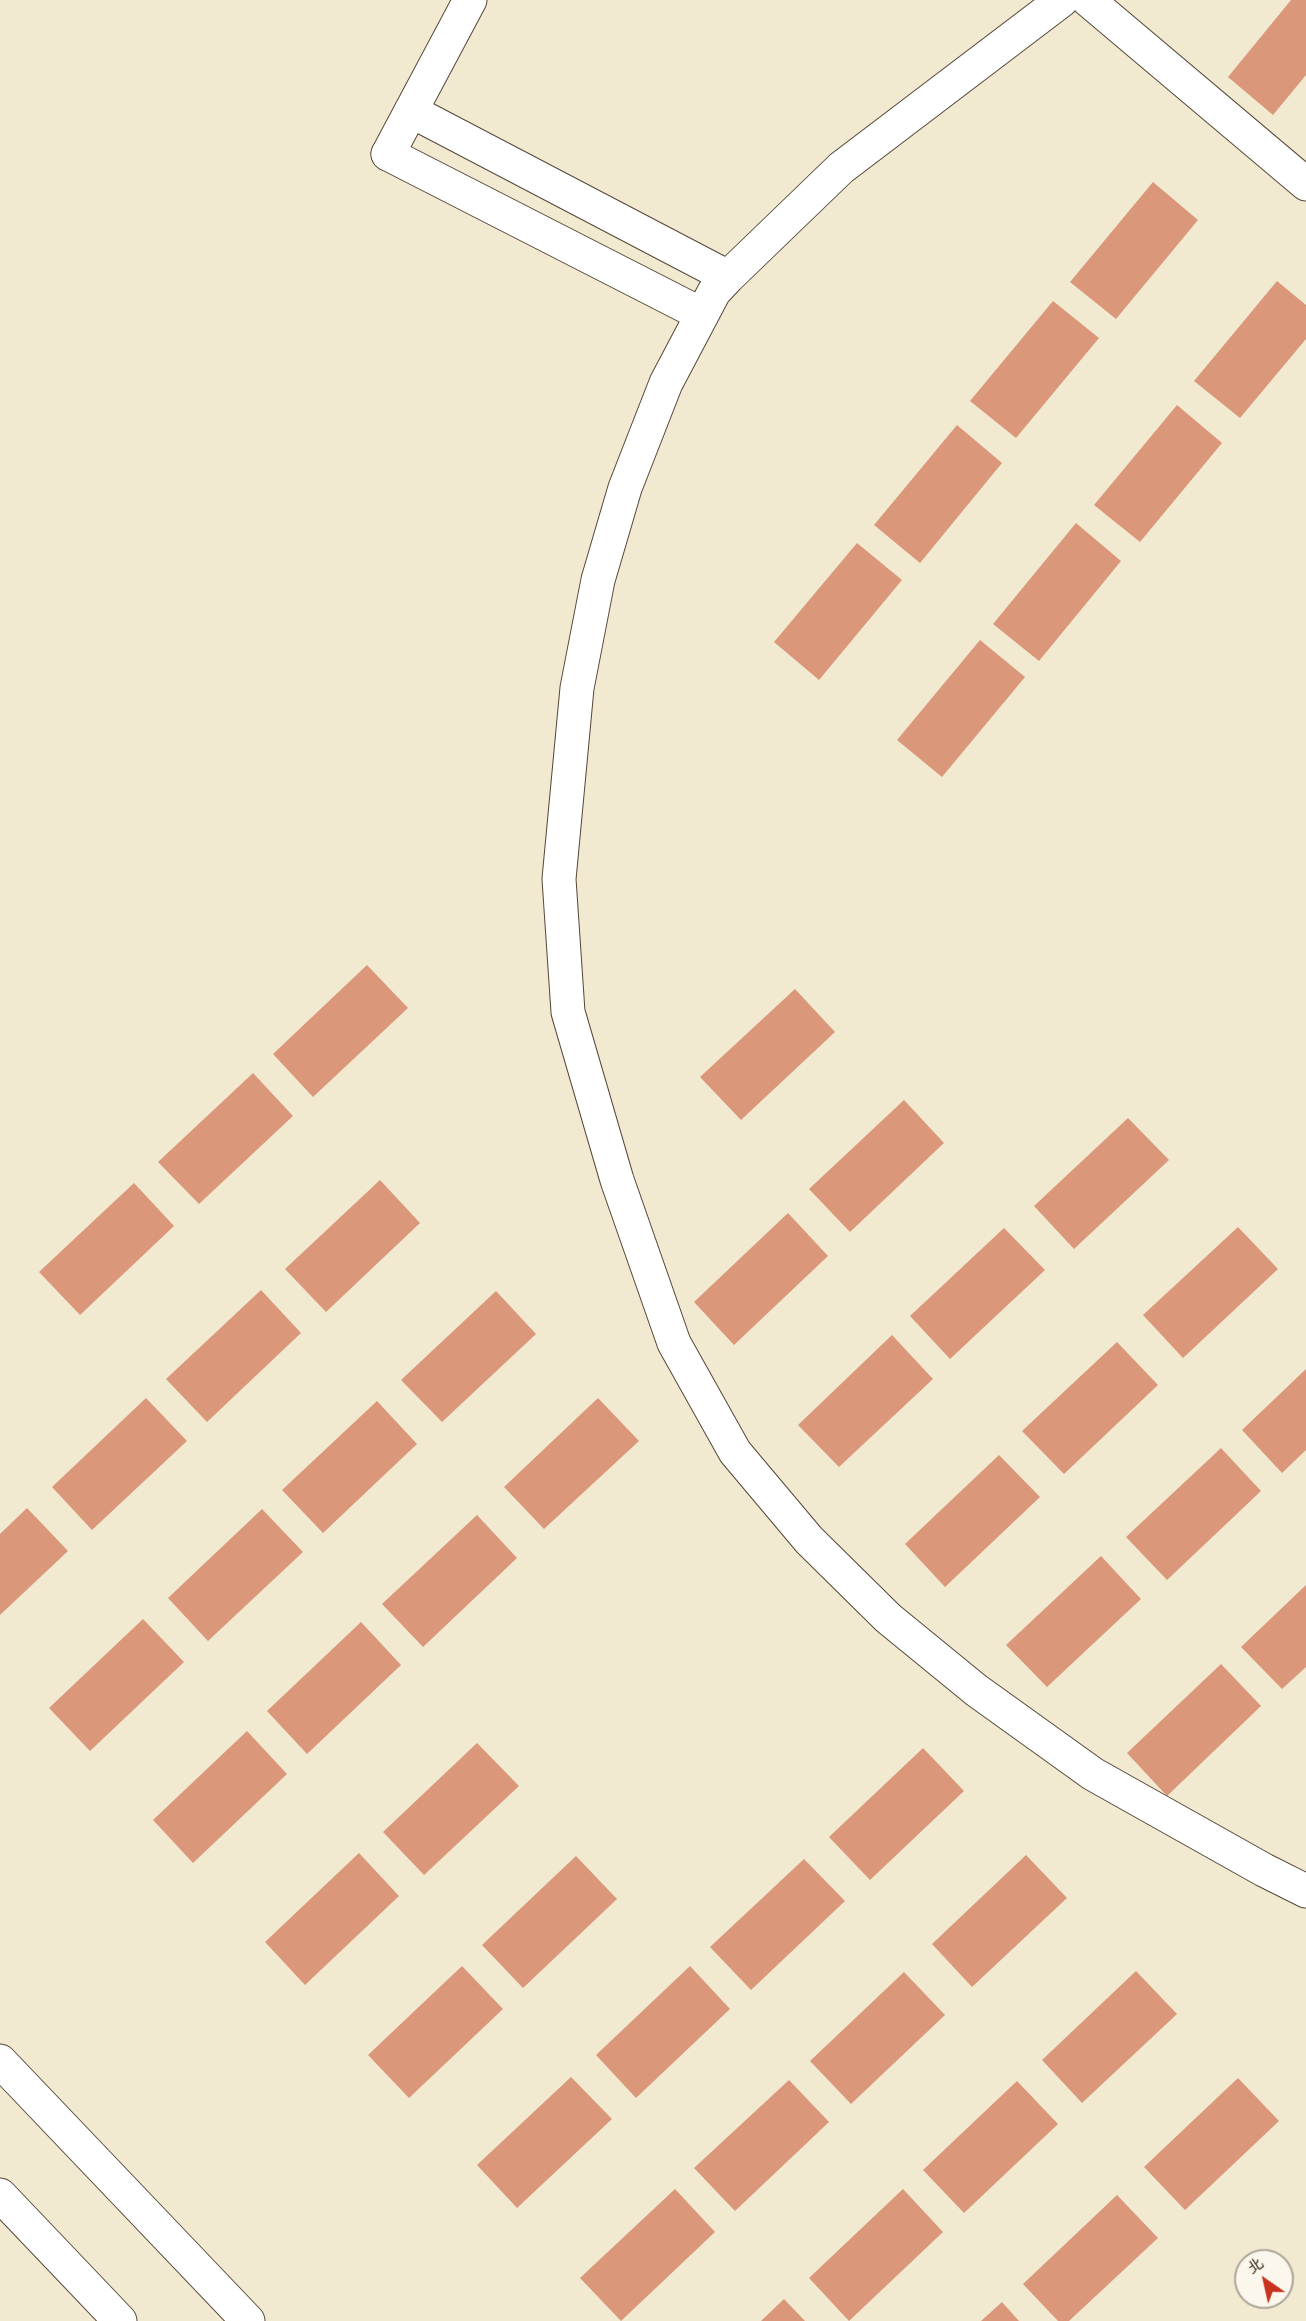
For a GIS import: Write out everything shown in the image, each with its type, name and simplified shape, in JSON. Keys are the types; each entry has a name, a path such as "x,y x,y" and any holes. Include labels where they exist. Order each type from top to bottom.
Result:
{"street":[{"path":"470,0 388,154 701,314"},
{"path":"1062,0 841,168 728,277 714,292 701,314 666,383 625,489 598,580 577,688 559,879 568,1012 617,1180 674,1343 735,1452 810,1540 888,1618 976,1690 1093,1774 1264,1870 1306,1891"},
{"path":"1088,0 1306,184"},
{"path":"411,111 728,277"},
{"path":"0,2061 248,2321"},
{"path":"0,2195 120,2321"}],"building":[{"path":"1291,0 1306,0 1306,75 1273,115 1228,77"},
{"path":"1153,182 1198,220 1116,319 1070,282"},
{"path":"1277,281 1306,305 1306,339 1240,418 1194,381"},
{"path":"1053,301 1099,338 1016,438 970,401"},
{"path":"1177,405 1222,443 1140,542 1094,505"},
{"path":"957,425 1002,463 920,563 874,525"},
{"path":"1076,523 1121,561 1039,661 993,624"},
{"path":"857,543 902,580 819,680 774,642"},
{"path":"980,640 1025,677 942,777 897,740"},
{"path":"367,965 408,1008 313,1097 273,1054"},
{"path":"795,989 835,1032 741,1120 700,1077"},
{"path":"253,1073 293,1116 199,1204 158,1162"},
{"path":"904,1100 944,1143 850,1232 809,1189"},
{"path":"1128,1118 1169,1160 1074,1249 1034,1206"},
{"path":"380,1180 420,1223 326,1312 285,1269"},
{"path":"134,1183 174,1226 80,1315 39,1272"},
{"path":"788,1213 828,1256 734,1345 694,1302"},
{"path":"1238,1227 1278,1269 1183,1358 1143,1315"},
{"path":"1004,1228 1045,1270 950,1359 910,1316"},
{"path":"261,1290 301,1333 207,1422 166,1379"},
{"path":"496,1291 536,1334 442,1422 401,1380"},
{"path":"892,1335 933,1379 839,1467 798,1425"},
{"path":"1117,1342 1158,1385 1064,1474 1022,1431"},
{"path":"1306,1369 1306,1450 1282,1473 1242,1430"},
{"path":"146,1398 187,1441 92,1530 52,1487"},
{"path":"598,1398 639,1441 544,1529 504,1487"},
{"path":"377,1401 417,1444 323,1533 282,1490"},
{"path":"1221,1448 1261,1491 1167,1580 1126,1537"},
{"path":"999,1455 1040,1497 945,1587 905,1544"},
{"path":"27,1508 68,1551 0,1615 0,1534"},
{"path":"262,1509 303,1552 208,1641 168,1598"},
{"path":"477,1515 517,1558 423,1647 382,1604"},
{"path":"1101,1556 1141,1599 1047,1687 1006,1645"},
{"path":"1306,1585 1306,1667 1282,1689 1241,1647"},
{"path":"143,1619 184,1662 90,1751 49,1708"},
{"path":"361,1622 401,1665 307,1754 267,1711"},
{"path":"1221,1664 1261,1706 1167,1796 1127,1753"},
{"path":"247,1731 287,1774 193,1863 153,1820"},
{"path":"477,1743 519,1786 424,1875 383,1832"},
{"path":"923,1748 964,1791 870,1880 829,1837"},
{"path":"359,1853 399,1896 305,1985 265,1942"},
{"path":"1026,1855 1067,1898 972,1987 932,1944"},
{"path":"576,1856 617,1899 523,1988 482,1945"},
{"path":"804,1859 845,1901 751,1990 710,1947"},
{"path":"462,1966 503,2009 409,2098 368,2055"},
{"path":"690,1966 730,2009 636,2098 596,2055"},
{"path":"1136,1971 1177,2014 1082,2103 1042,2060"},
{"path":"904,1972 945,2015 851,2104 810,2061"},
{"path":"571,2077 612,2119 517,2208 477,2165"},
{"path":"1238,2078 1279,2121 1185,2210 1144,2167"},
{"path":"789,2080 829,2122 735,2211 694,2168"},
{"path":"1017,2081 1058,2124 964,2213 923,2170"},
{"path":"675,2189 715,2232 621,2321 580,2278"},
{"path":"903,2189 943,2232 849,2321 809,2278"},
{"path":"1117,2195 1158,2238 1069,2321 1058,2321 1023,2284"},
{"path":"784,2299 805,2321 761,2321"},
{"path":"1002,2302 1019,2321 981,2321"}]}
